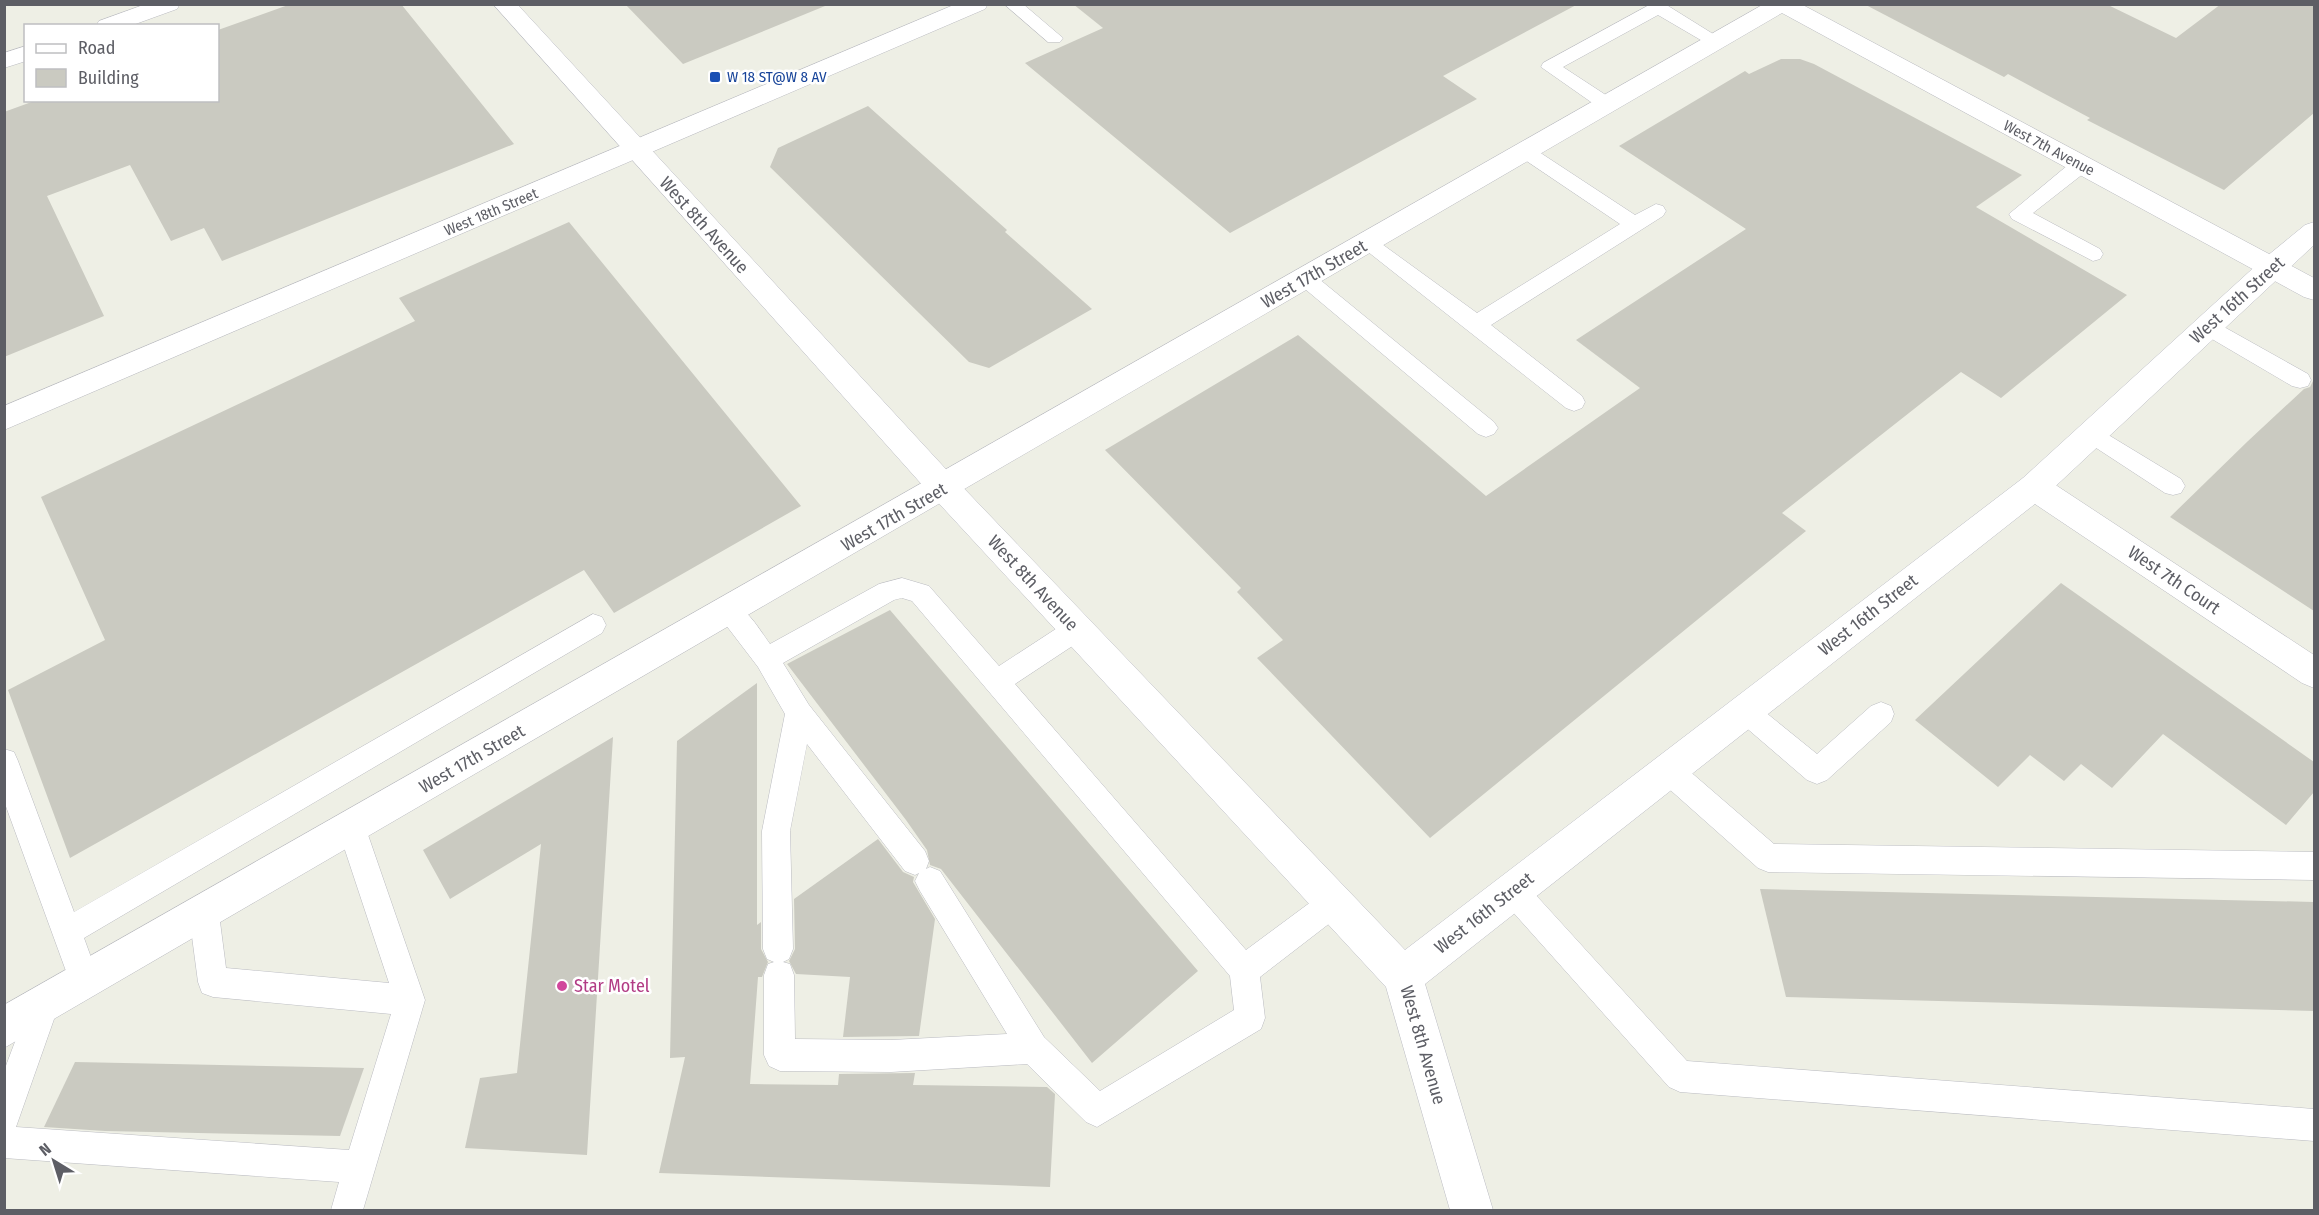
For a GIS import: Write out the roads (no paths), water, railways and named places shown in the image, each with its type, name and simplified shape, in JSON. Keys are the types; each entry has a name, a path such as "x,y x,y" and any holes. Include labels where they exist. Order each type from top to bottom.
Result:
{"street":[{"path":"113,24 169,4"},
{"name":"West 8th Avenue","path":"504,4 944,488 1403,976 1471,1210"},
{"name":"West 18th Street","path":"4,419 978,4"},
{"name":"West 17th Street","path":"4,1028 1782,4"},
{"name":"West 7th Avenue","path":"1782,4 2314,290"},
{"path":"4,61 24,54"},
{"name":"West 16th Street","path":"1403,976 2034,487 2314,231"},
{"name":"West 7th Court","path":"2034,487 2313,670"}],"lane":[{"path":"1012,4 1054,38"},
{"path":"1608,105 1550,67 1658,8 1717,42"},
{"path":"1526,152 1635,224"},
{"path":"2081,165 2019,214 2093,254"},
{"path":"1476,324 1656,211"},
{"path":"1368,243 1476,324 1574,402"},
{"path":"1306,279 1486,428"},
{"path":"2208,326 2300,380"},
{"path":"2092,434 2174,486"},
{"path":"729,612 767,659 799,712 923,871 1033,1048 1097,1111 1250,1018 1245,970 920,594 902,588 888,591 767,659"},
{"path":"67,932 592,625"},
{"path":"996,682 1077,629"},
{"path":"1745,711 1817,771 1881,714"},
{"path":"799,712 776,831 780,1055 891,1056 1033,1048"},
{"path":"4,761 85,982"},
{"path":"1669,771 1768,858 2314,866"},
{"path":"347,1210 410,1000 352,829"},
{"path":"1513,891 1680,1076 2314,1125"},
{"path":"1245,970 1333,903"},
{"path":"204,914 213,982 410,1000"},
{"path":"4,1117 44,1005"},
{"path":"4,1142 360,1167"}],"place":[{"name":"W 18 ST@W 8 AV","path":"715,77"},
{"name":"Star Motel","path":"562,986"}]}
